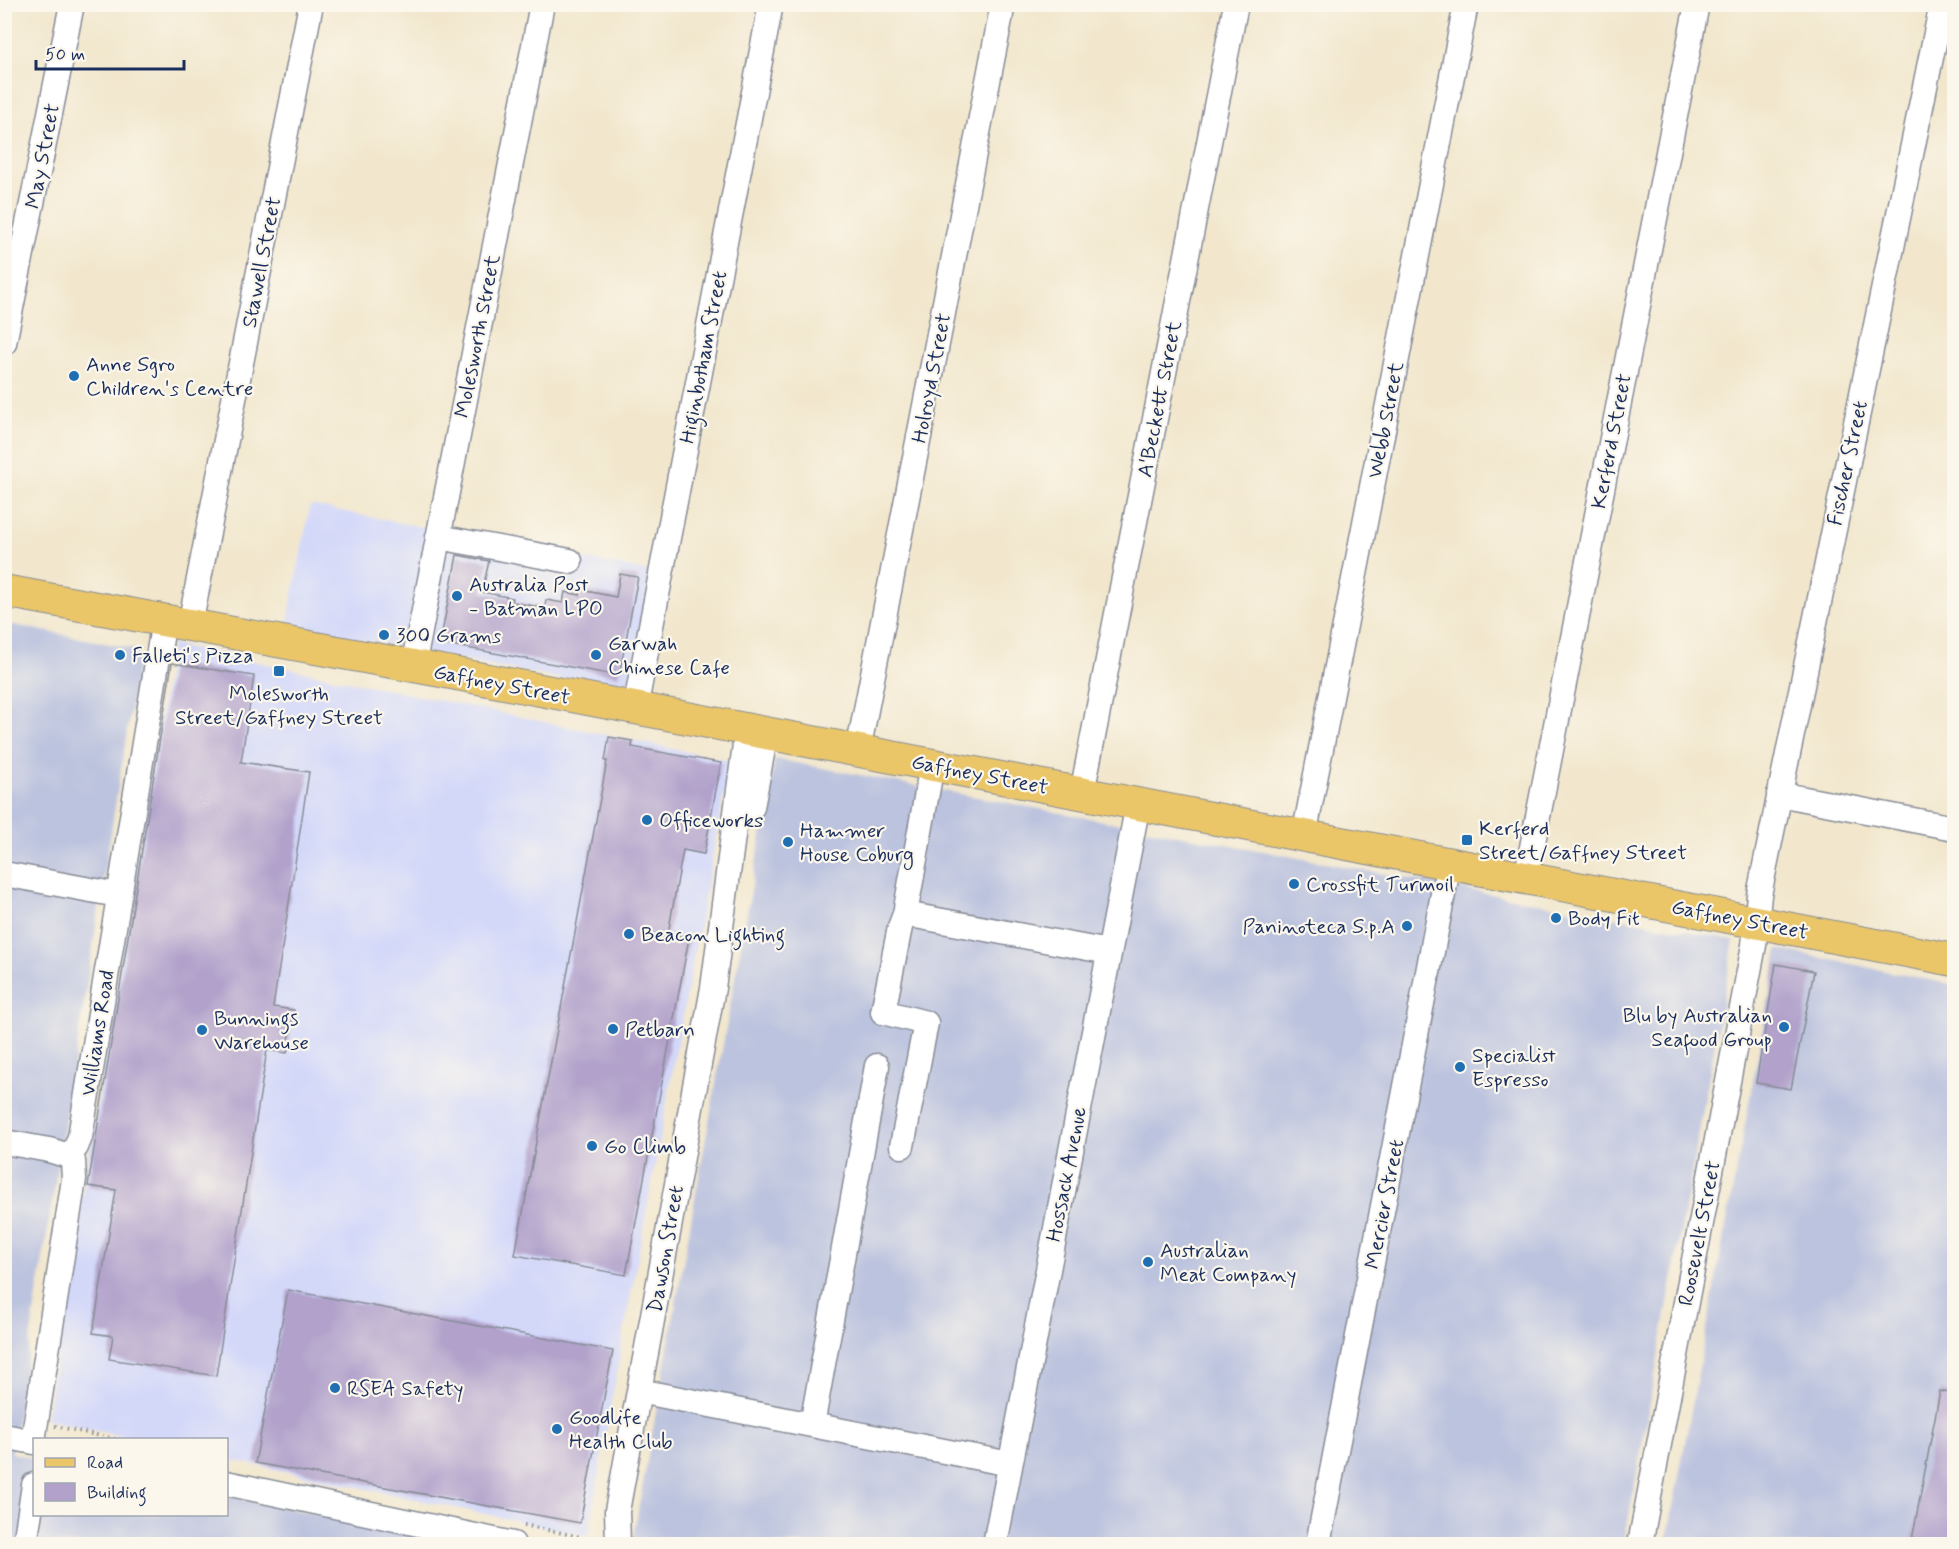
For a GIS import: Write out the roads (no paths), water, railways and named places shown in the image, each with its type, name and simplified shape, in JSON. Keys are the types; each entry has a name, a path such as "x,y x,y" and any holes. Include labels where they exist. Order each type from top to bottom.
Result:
{"main road":[{"name":"Gaffney Street","path":"4,591 756,731 1954,960"}],"street":[{"name":"May Street","path":"4,343 72,4"},
{"name":"Stawell Street","path":"177,623 311,4"},
{"name":"Molesworth Street","path":"413,667 542,4"},
{"name":"Higinbotham Street","path":"636,709 771,4"},
{"name":"Holroyd Street","path":"858,752 1003,4"},
{"name":"A'Beckett Street","path":"1082,793 1236,4"},
{"name":"Webb Street","path":"1304,836 1466,4"},
{"name":"Kerferd Street","path":"1526,878 1696,4"},
{"name":"Fischer Street","path":"1755,922 1779,794 1942,4"},
{"path":"438,537 570,561"},
{"name":"Williams Road","path":"69,1156 80,1137 118,896 177,623"},
{"name":"Dawson Street","path":"603,1545 617,1511 713,988 733,912 756,731"},
{"path":"902,1146 926,1023 883,1012 900,927 905,914 932,765"},
{"path":"1779,794 1954,828"},
{"name":"Hossack Avenue","path":"995,1545 1137,804"},
{"name":"Mercier Street","path":"1318,1545 1449,863"},
{"path":"4,874 118,896"},
{"path":"905,914 1109,952"},
{"name":"Roosevelt Street","path":"1640,1545 1754,945 1755,922"},
{"path":"812,1425 877,1066"},
{"path":"4,1142 69,1156 73,1161 74,1179 35,1435 4,1436"},
{"path":"639,1391 1011,1464"},
{"path":"228,1483 513,1545"},
{"path":"25,1545 33,1492"},
{"name":"Dawson Street","path":"617,1511 618,1545"}],"place":[{"name":"Anne Sgro Children's Centre","path":"74,376"},
{"name":"Australia Post - Batman LPO","path":"457,596"},
{"name":"300 Grams","path":"384,635"},
{"name":"Falleti's Pizza","path":"120,655"},
{"name":"Garwah Chinese Cafe","path":"596,655"},
{"name":"Molesworth Street/Gaffney Street","path":"279,671"},
{"name":"Officeworks","path":"647,820"},
{"name":"Kerferd Street/Gaffney Street","path":"1467,840"},
{"name":"Hammer House Coburg","path":"788,842"},
{"name":"Crossfit Turmoil","path":"1294,884"},
{"name":"Body Fit","path":"1556,918"},
{"name":"Paninoteca S.p.A","path":"1407,926"},
{"name":"Beacon Lighting","path":"629,934"},
{"name":"Blu by Australian Seafood Group","path":"1784,1027"},
{"name":"Petbarn","path":"613,1029"},
{"name":"Bunnings Warehouse","path":"202,1030"},
{"name":"Specialist Espresso","path":"1460,1067"},
{"name":"Go Climb","path":"592,1146"},
{"name":"Australian Meat Company","path":"1148,1262"},
{"name":"RSEA Safety","path":"335,1388"},
{"name":"Goodlife Health Club","path":"557,1429"}]}
